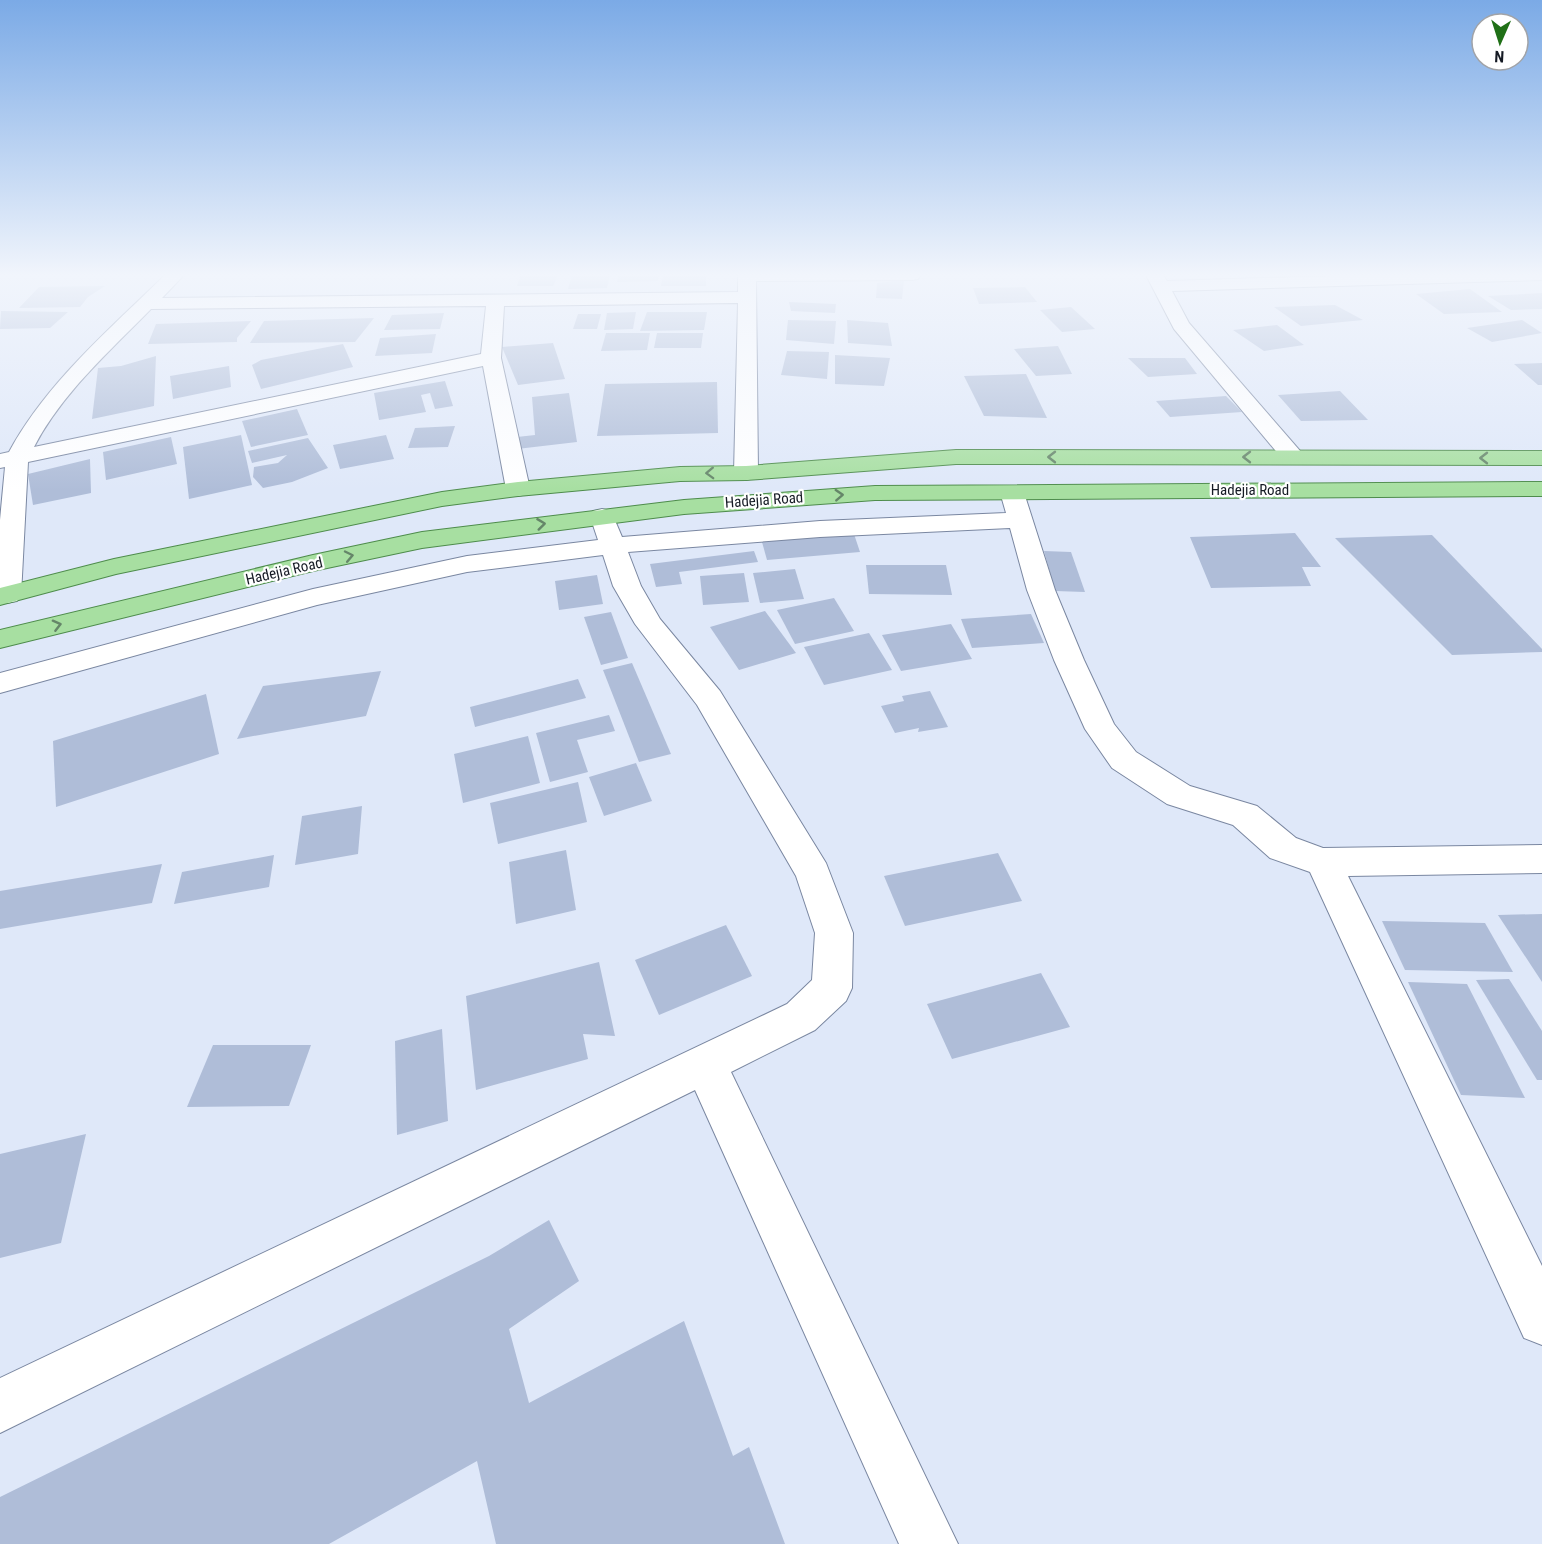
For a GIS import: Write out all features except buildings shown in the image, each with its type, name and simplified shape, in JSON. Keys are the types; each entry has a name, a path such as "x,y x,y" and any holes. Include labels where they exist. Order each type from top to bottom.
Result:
{"main road":[{"name":"Hadejia Road","path":"4,596 114,567 243,542 364,513 442,499 518,489 680,474 746,472 956,457 1542,459"},
{"path":"956,457 969,492"},
{"name":"Hadejia Road","path":"0,639 313,563 422,540 608,531 772,499 969,492 1542,489"}],"street":[{"path":"4,596 8,460 70,379 102,347"},
{"path":"492,347 491,358 518,489"},
{"path":"746,472 747,347"},
{"path":"1200,347 1293,457"},
{"path":"8,460 491,358"},
{"path":"1012,492 1041,590 1069,660 1101,729 1124,760 1179,795 1245,815 1283,848 1323,862 1542,859"},
{"path":"0,683 313,597 608,531 820,529 1021,520"},
{"path":"0,1406 801,1017 832,988 834,933 813,873 709,698 649,624 627,586 608,531"},
{"path":"1323,862 1542,1320"},
{"path":"705,1064 929,1544"}]}
